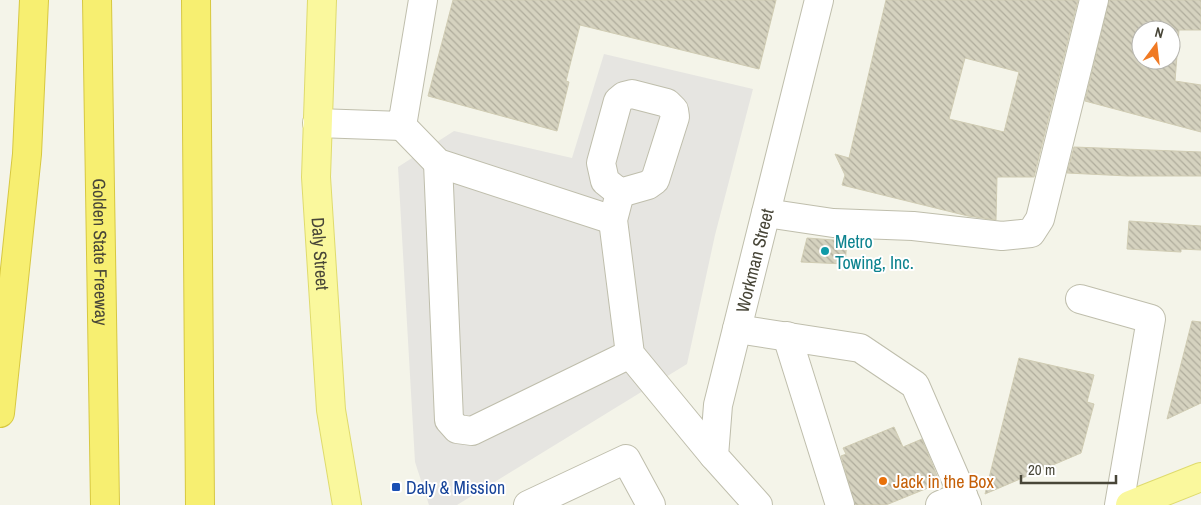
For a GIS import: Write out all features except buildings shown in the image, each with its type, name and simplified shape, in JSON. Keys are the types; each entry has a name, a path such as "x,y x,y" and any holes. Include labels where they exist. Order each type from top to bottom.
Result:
{"highway":[{"path":"0,414 28,154 34,0"},
{"name":"Golden State Freeway","path":"97,0 105,505"},
{"path":"196,0 200,505"},
{"path":"200,466 204,505"}],"main road":[{"name":"Daly Street","path":"322,0 316,176 331,410 347,505"},
{"path":"1130,505 1201,477"}],"street":[{"path":"402,126 423,0"},
{"name":"Workman Street","path":"714,456 718,405 819,0"},
{"path":"766,213 833,223 913,226 1002,236 1031,233 1040,219 1094,0"},
{"path":"317,123 402,126 438,162 613,220"},
{"path":"438,162 449,420 457,429 472,431 630,354"},
{"path":"620,193 613,220 630,354 714,456 758,505"},
{"path":"1080,299 1151,319 1119,505"},
{"path":"737,328 860,348 915,385 947,459 957,502"},
{"path":"787,336 840,505"},
{"path":"528,505 626,459 651,505"}],"shaded area":[{"path":"604,54 753,89 715,235 687,364 457,505 429,505 415,462 398,167 454,131 572,158"}],"place":[{"name":"Metro Towing, Inc.","path":"825,251"},
{"name":"Jack in the Box","path":"883,481"},
{"name":"Daly & Mission","path":"396,487"}]}
